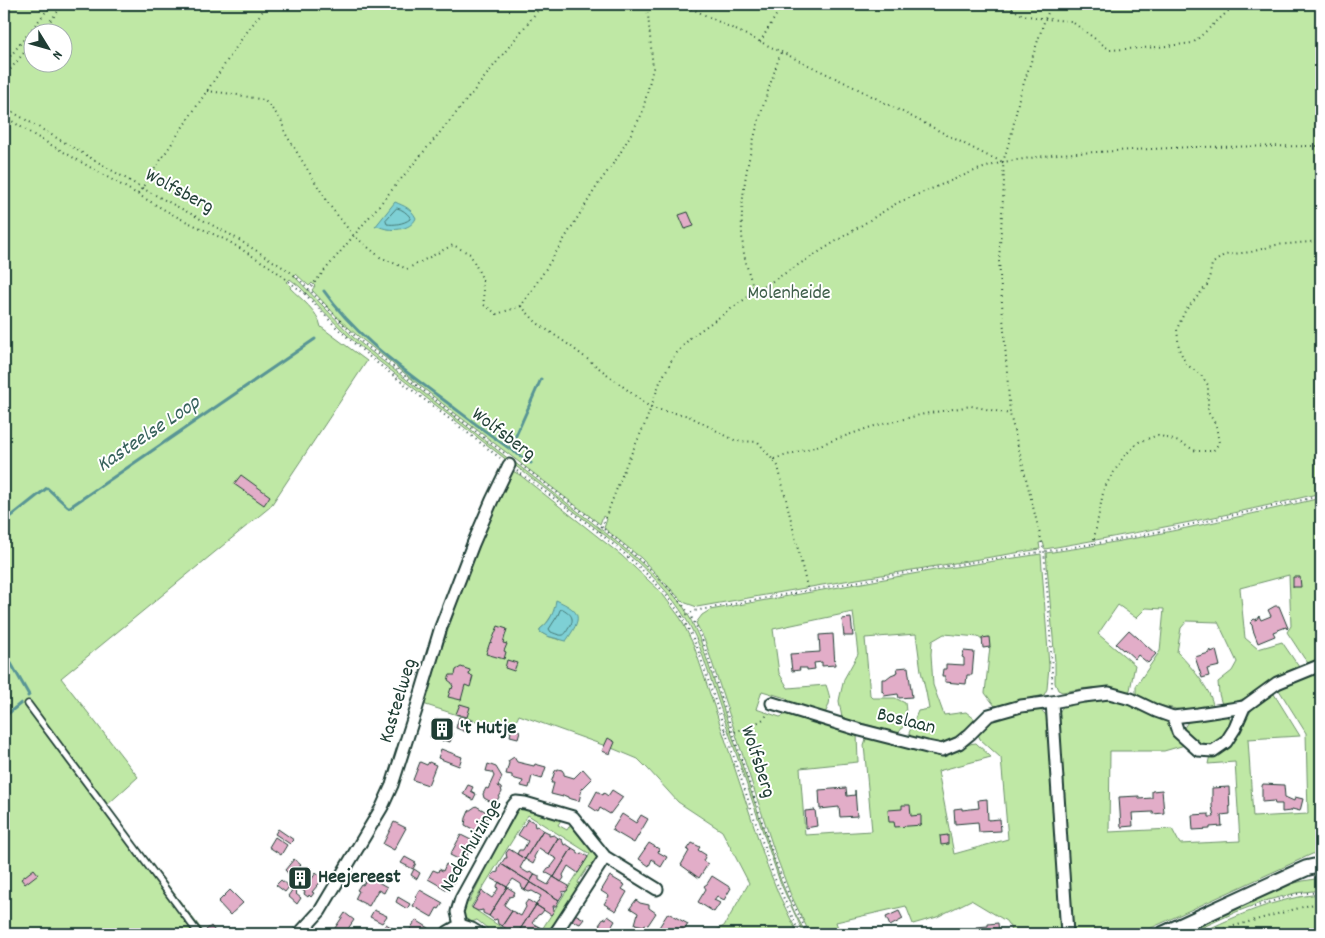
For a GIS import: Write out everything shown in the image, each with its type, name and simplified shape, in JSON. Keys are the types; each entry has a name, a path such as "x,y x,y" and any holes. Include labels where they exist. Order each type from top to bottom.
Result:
{"street":[{"name":"Kasteelweg","path":"299,934 320,911 382,806 392,785 441,627 492,500 514,463"},
{"name":"Boslaan","path":"772,703 860,730 942,750 959,743 989,715 1021,706 1109,693 1131,699 1174,717 1198,714 1244,707 1277,683 1321,665"},
{"path":"1052,702 1067,934"},
{"name":"Boslaan","path":"1174,717 1178,732 1198,750 1213,751 1226,742 1235,728 1244,707"},
{"name":"Nederhuizinge","path":"460,925 457,912 461,899 516,802 574,817 605,857 657,889"},
{"path":"555,934 605,857"},
{"path":"1163,934 1307,868 1321,865"},
{"path":"1289,876 1321,875"},
{"path":"446,934 460,925 480,934"}],"lane":[{"path":"28,704 199,934"}],"path":[{"path":"4,64 52,4"},
{"path":"49,22 64,4"},
{"path":"138,194 241,40 268,4"},
{"path":"305,294 457,112 543,4"},
{"path":"207,91 264,100 281,119 285,134 330,206 353,235 380,257 407,269 453,245 470,254 482,278 484,305 497,314 521,306 542,276 599,183 618,157 642,114 653,68 647,4"},
{"path":"682,4 1003,162"},
{"path":"760,42 784,4"},
{"path":"1003,4 1023,14 1045,19 1071,21 1110,50 1193,43 1236,4"},
{"path":"1052,4 1045,19 1019,98 1003,162 1004,182 999,261 1010,414 1044,551 1052,661 1052,702"},
{"path":"755,292 743,248 743,188 757,125 781,52"},
{"path":"4,78 22,55"},
{"name":"Wolfsberg","path":"4,107 142,188 231,235 289,271 357,338 624,553 650,578 666,595 682,617 698,647 774,877 800,934"},
{"name":"Wolfsberg","path":"4,116 32,134 180,218 228,241 272,268 305,294 337,328 372,359 446,416 601,527 640,560 671,590 696,625 704,645 774,858 808,934"},
{"path":"599,533 660,382 679,350 691,337 755,292 898,203 977,170 1003,162 1058,154 1190,147 1321,146"},
{"path":"1093,544 1104,488 1124,456 1139,442 1158,435 1179,442 1196,452 1213,451 1219,443 1216,425 1208,412 1208,384 1201,375 1186,364 1179,349 1177,329 1185,311 1208,284 1212,264 1224,255 1251,252 1276,245 1321,241"},
{"path":"521,306 537,322 651,408 689,416 736,441 758,442 778,466 808,591"},
{"path":"773,460 871,427 924,414 971,406 1010,414"},
{"path":"682,617 694,611 927,568 1093,544 1321,496"},
{"path":"725,730 734,732 752,726 765,718 772,703"},
{"path":"1249,909 1296,894 1321,892"},
{"path":"1205,934 1321,902"}],"green space":[{"name":"Molenheide","path":"4,4 1321,4 1321,493 1115,537 1045,549 1043,542 1039,543 1040,549 697,607 683,602 641,558 604,528 607,519 603,516 600,524 443,404 342,322 312,290 315,286 312,283 309,286 296,274 294,276 353,337 510,460 508,461 363,349 290,279 287,282 291,286 290,288 313,311 321,327 367,361 270,507 61,678 138,777 107,805 205,934 4,934"},
{"path":"514,462 637,559 680,602 701,642 781,881 806,934 804,934 780,882 700,648 680,610 667,593 638,563 513,464"},
{"path":"511,470 520,475 621,555 661,592 681,619 694,646 767,865 798,934 709,934 724,926 749,883 722,831 678,802 638,759 519,715 511,732 423,704 476,547","holes":["554,612 560,640 540,632 540,629"]},
{"path":"1321,498 1321,659 1309,664 1287,632 1291,626 1289,575 1240,588 1245,638 1258,649 1282,642 1299,667 1271,681 1251,695 1236,702 1222,705 1218,682 1232,671 1237,662 1218,622 1187,621 1181,628 1177,652 1205,685 1213,707 1192,710 1175,709 1155,704 1136,696 1136,686 1160,651 1164,609 1146,608 1136,618 1118,605 1098,634 1135,665 1128,693 1110,688 1087,688 1062,692 1058,690 1055,683 1046,553 1150,535"},
{"path":"1041,554 1049,666 1047,689 1044,695 995,706 985,693 990,646 978,637 944,634 932,641 931,654 933,685 944,715 966,712 976,720 954,740 947,742 932,742 911,737 909,733 918,711 929,709 916,634 865,638 870,695 873,698 895,698 905,703 906,715 904,723 898,733 842,718 839,701 844,679 858,654 853,612 773,629 779,673 788,688 826,685 830,699 825,713 791,703 786,698 762,691 756,709 780,717 787,714 857,734 858,762 800,768 805,835 872,831 864,745 866,739 871,738 936,755 953,753 972,743 976,743 991,757 938,771 954,854 1008,839 1001,758 980,739 978,734 997,716 1036,709 1043,712 1047,718 1062,916 1062,930 1060,934 1011,934 1010,927 1006,921 971,900 937,917 913,924 906,906 836,922 840,934 810,934 790,893 775,853 705,641 696,623 702,615 710,610 935,570"},
{"path":"1321,672 1321,850 1138,934 1074,934 1058,717 1062,708 1070,703 1111,700 1125,701 1167,718 1174,732 1185,745 1164,751 1110,751 1109,832 1172,829 1180,844 1240,841 1235,762 1208,764 1210,755 1228,747 1251,711 1274,694 1300,736 1248,739 1253,817 1308,814 1306,733 1279,690 1293,682"},
{"path":"1227,716 1230,719 1230,724 1226,734 1217,742 1207,746 1199,744 1184,729 1188,722"},
{"path":"520,807 541,812 542,815 557,819 559,817 562,818 558,825 567,830 572,822 573,828 586,845 593,846 597,859 593,866 588,867 578,882 580,889 558,922 553,924 546,934 539,934 590,854 528,815 471,907 511,934 492,934 477,920 472,922 464,917 463,903 469,902 481,878 480,873 494,846 497,846 512,821 510,815"},
{"path":"1321,878 1321,890 1296,893 1268,900 1188,934 1176,934 1279,887"},
{"path":"1321,894 1321,929 1198,934 1273,903"}],"water":[{"path":"395,202 407,208 416,218 410,226 394,230 375,227"},
{"path":"556,600 571,608 577,616 575,627 566,641 540,632 540,629 551,617"}],"building":[{"path":"688,212 694,226 685,229 679,215"},
{"path":"241,475 270,496 264,505 234,484"},
{"path":"1293,577 1300,577 1301,587 1293,587"},
{"path":"1279,606 1288,628 1273,632 1275,636 1258,643 1250,623 1259,616 1261,620 1271,616 1268,610"},
{"path":"851,618 853,636 844,636 842,619"},
{"path":"498,626 507,629 503,643 507,644 504,651 506,652 504,659 486,654"},
{"path":"1129,630 1156,654 1148,663 1138,655 1135,659 1116,644"},
{"path":"833,634 835,665 822,666 822,662 814,663 815,669 799,668 800,670 792,671 790,654 820,652 819,635"},
{"path":"989,637 990,647 983,648 982,638"},
{"path":"1211,650 1211,652 1216,650 1220,666 1207,669 1209,676 1202,678 1195,657 1209,653"},
{"path":"964,651 974,652 972,675 967,675 966,684 945,682 945,676 942,676 943,669 946,669 946,664 964,665 964,658 962,657"},
{"path":"507,660 517,663 514,671 505,668"},
{"path":"461,667 470,670 469,675 473,676 470,687 465,685 461,700 448,697 453,686 448,680 450,675 455,675 456,670"},
{"path":"908,667 912,697 899,698 898,694 884,696 882,692 882,679 886,679 898,672 897,668"},
{"path":"460,704 470,707 467,717 456,714"},
{"path":"459,717 473,721 469,733 456,728"},
{"name":"'t Hutje","path":"437,719 452,726 450,733 453,734 450,742 430,737"},
{"path":"512,728 520,731 518,738 510,736"},
{"path":"608,738 615,742 610,754 602,751"},
{"path":"441,749 462,757 459,766 438,758"},
{"path":"514,757 517,762 546,767 542,779 532,776 529,788 521,786 523,781 506,774 508,761"},
{"path":"420,762 427,765 429,762 436,765 428,785 413,780"},
{"path":"488,764 496,767 502,777 498,786 502,792 495,804 484,798 483,794 486,788 488,789 494,776 492,772 486,771"},
{"path":"558,769 562,770 564,775 574,778 583,769 592,779 582,789 579,801 563,795 563,797 551,794 554,783 551,783 555,771"},
{"path":"1263,784 1284,785 1285,797 1294,801 1295,797 1303,799 1300,811 1292,809 1291,811 1282,812 1282,804 1275,804 1274,801 1262,802"},
{"path":"468,785 473,787 471,791 476,794 473,800 463,794"},
{"path":"1229,787 1230,814 1221,815 1222,826 1193,830 1192,815 1209,814 1209,817 1214,817 1212,788"},
{"path":"846,788 847,796 855,795 855,790 857,816 840,817 839,807 820,809 819,790"},
{"path":"612,790 623,797 610,814 600,808 598,812 589,806 597,791 608,796"},
{"path":"1162,790 1164,813 1132,813 1133,826 1121,827 1119,797 1139,796 1139,799 1152,798 1152,791"},
{"path":"987,799 988,820 1000,819 1001,831 979,832 978,822 955,824 954,809 979,808 978,800"},
{"path":"902,805 910,805 911,816 921,815 922,825 895,827 894,822 889,822 888,810 902,809"},
{"path":"476,806 490,814 480,833 465,825 469,811"},
{"path":"815,810 817,826 806,828 805,811"},
{"path":"622,814 636,823 641,815 648,819 634,843 612,830"},
{"path":"528,819 534,822 535,827 537,826 543,830 525,859 517,854 519,850 523,850 528,841 518,835"},
{"path":"394,822 406,828 394,850 383,844"},
{"path":"278,829 294,840 290,844 275,834"},
{"path":"543,830 549,833 549,836 554,835 558,838 548,854 539,848 534,857 533,864 525,859"},
{"path":"461,835 475,842 464,862 450,855"},
{"path":"948,835 948,844 941,845 940,836"},
{"path":"275,837 287,845 281,855 269,847"},
{"path":"558,838 562,840 564,845 566,844 572,848 554,877 545,872 557,859 548,854"},
{"path":"649,843 659,849 658,852 667,857 661,867 652,859 649,866 639,859"},
{"path":"692,843 700,847 698,850 706,855 703,861 708,864 699,878 681,865"},
{"path":"572,848 578,854 582,853 588,857 578,873 568,866 561,882 554,877"},
{"path":"509,849 525,859 520,868 528,873 532,872 535,874 530,882 501,864 507,858 506,853"},
{"path":"405,857 416,863 413,869 401,863"},
{"name":"Heejereest","path":"294,859 301,865 297,869 302,873 305,870 310,874 308,877 311,880 316,873 323,879 312,892 314,893 311,897 304,894 305,892 302,890 305,886 298,880 296,882 285,870"},
{"path":"446,864 460,871 449,891 428,879 433,870 438,872 439,869 443,871"},
{"path":"501,864 530,882 525,890 521,884 513,879 507,887 491,878 494,873 498,872"},
{"path":"34,869 38,874 25,884 21,879"},
{"path":"414,869 420,873 417,879 411,875"},
{"path":"373,873 381,878 378,882 387,887 384,893 378,890 369,906 355,899 361,884 363,885 368,876 371,877"},
{"path":"535,874 539,876 539,880 548,885 553,877 569,886 567,891 562,892 563,894 559,900 530,882"},
{"path":"610,876 625,885 622,889 627,892 616,911 604,904 609,896 601,891"},
{"path":"712,876 731,888 724,900 717,896 714,900 720,903 714,912 698,902 706,889 704,886"},
{"path":"281,880 289,887 285,892 276,885"},
{"path":"499,882 507,887 489,916 483,913 483,910 478,911 472,908 482,891 492,898 498,889"},
{"path":"530,882 559,900 556,906 553,906 554,911 551,915 536,905 541,896 532,891 525,890"},
{"path":"507,887 515,892 504,905 512,911 502,926 498,924 497,919 494,920 489,916"},
{"path":"293,889 301,898 297,904 288,896"},
{"path":"230,890 243,903 230,915 218,902"},
{"path":"420,890 443,903 439,909 437,908 432,917 413,906"},
{"path":"398,897 410,904 407,909 396,902"},
{"path":"528,900 536,905 517,934 511,928 507,929 502,926 512,911 521,916"},
{"path":"636,900 649,905 649,908 656,913 648,925 635,924 638,913 630,908"},
{"path":"536,905 544,910 532,923 543,929 539,934 517,934"},
{"path":"374,910 387,916 382,923 370,917"},
{"path":"899,911 903,919 890,926 886,917"},
{"path":"345,913 354,920 345,933 348,934 328,934 331,930 333,931"},
{"path":"668,913 688,924 682,934 669,932 668,934 659,934 656,932"},
{"path":"575,914 584,919 580,924 571,920"},
{"path":"608,916 615,921 609,931 599,925"},
{"path":"416,920 429,928 424,934 407,934"},
{"path":"998,923 999,933 976,934 976,927"},
{"path":"386,924 399,932 397,934 390,934 383,929"},
{"path":"211,926 217,934 209,934 206,930"}],"waterway":[{"path":"324,291 336,307 376,348 483,430 531,463"},
{"name":"Kasteelse Loop","path":"4,522 47,488 70,507 315,339"},
{"path":"510,449 541,379"},
{"name":"Kasteelse Loop","path":"4,651 28,696"},
{"name":"Kasteelse Loop","path":"4,717 21,703"}],"place":[{"name":"'t Hutje","path":"442,729"},
{"name":"Heejereest","path":"300,878"}]}
